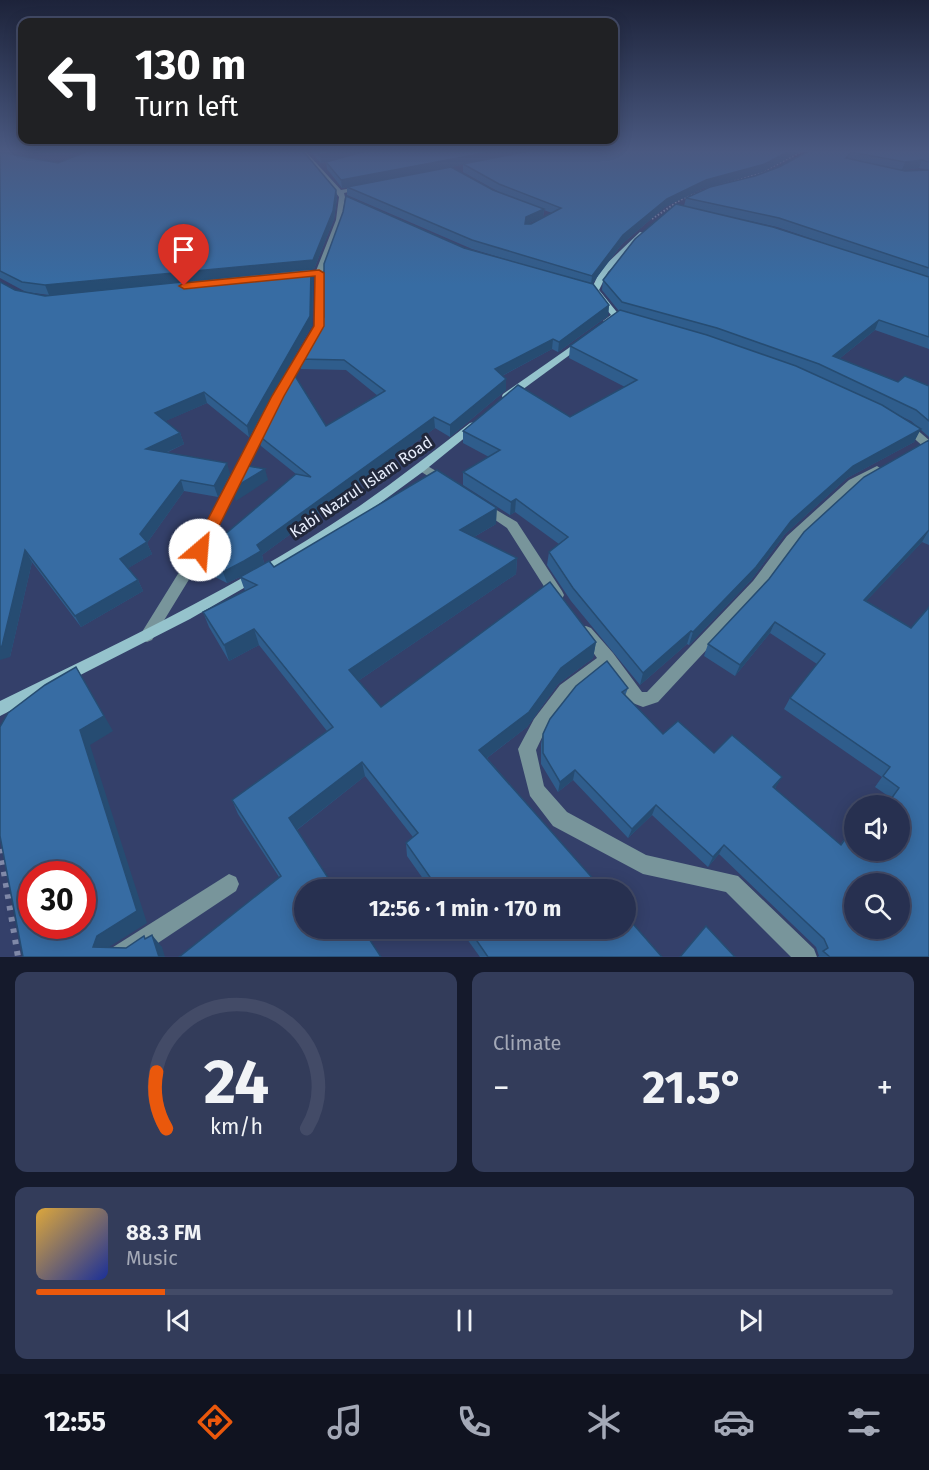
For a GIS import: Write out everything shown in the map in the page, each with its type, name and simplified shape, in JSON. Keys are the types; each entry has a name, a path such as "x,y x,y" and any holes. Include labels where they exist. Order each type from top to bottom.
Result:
{"main road":[{"path":"500,403 594,332 622,317 589,289 653,222"},
{"name":"Kabi Nazrul Islam Road","path":"0,709 147,636 254,579 424,468 483,417"}],"street":[{"path":"147,636 200,550 278,396 319,326 319,273 339,220 341,196"},
{"path":"343,196 351,201"},
{"path":"284,276 319,273"},
{"path":"896,420 906,425 923,446"},
{"path":"579,623 636,697 643,700 652,697 758,585 792,539 853,483 894,460"},
{"path":"424,468 454,487"},
{"path":"473,500 512,525 564,606"},
{"path":"608,658 567,690 540,724 527,749 536,790 560,819 643,864 731,883 806,957"},
{"path":"118,957 229,884"}],"path":[{"path":"653,222 667,207 688,196"},
{"path":"695,201 706,196"},
{"path":"0,849 18,957"}],"building":[{"path":"0,196 335,196 333,211 313,260 45,285 22,282 0,271"},
{"path":"346,196 464,248 593,284 609,305 559,342 553,339 495,369 506,379 450,425 434,417 257,545 261,551 223,572 197,558 296,474 311,477 258,435 292,371 326,426 385,391 344,360 299,359 324,317 324,264 343,212"},
{"path":"367,196 508,196 544,209 526,217 525,224 531,224 561,208 529,196 674,196 623,235 592,276 472,240"},
{"path":"691,196 929,196 929,268 779,218 686,198"},
{"path":"676,204 773,227 929,277 929,337 879,320 833,356 898,382 905,376 929,386 929,421 916,410 819,364 717,328 622,302 603,280 635,239"},
{"path":"311,269 310,316 247,426 204,392 155,413 180,433 146,449 227,463 214,486 181,480 140,534 147,542 120,559 138,580 75,616 25,550 0,647 0,282 15,290 45,296"},
{"path":"620,310 707,335 796,366 882,405 921,429 853,466 791,521 756,567 693,632 691,631 643,673 573,588 549,552 568,537 516,499 511,502 463,472 500,450 463,431 518,385 570,417 637,380 570,346"},
{"path":"929,440 929,530 864,600 911,628 929,607 929,957 830,957 823,951 828,948 824,939 724,845 713,857 656,805 632,829 575,770 560,782 543,753 543,734 550,719 576,686 607,661 628,688 622,692 663,734 678,721 714,753 732,735 782,777 773,787 841,845 844,841 844,861 910,861 910,795 894,795 899,788 883,776 890,767 790,698 825,654 775,622 740,665 708,644 769,579 804,532 864,477"},
{"path":"243,465 265,469 232,489"},
{"path":"437,470 497,508 460,530 517,558 349,670 381,707 550,582 596,642 561,668 529,712 479,750 593,879 431,879 406,843 418,833 362,762 289,818 329,879 294,879 294,939 369,939 381,957 179,957 281,876 232,800 333,727 254,629 224,645 203,612 257,585 240,577 269,561 274,567"},
{"path":"76,667 104,716 80,730 137,911 96,939 96,861 18,861 18,931 0,836 0,727 8,713 45,685"},
{"path":"706,926 735,957 680,957"},
{"path":"636,927 662,957 488,957 476,939 636,939"},
{"path":"152,935 159,957 23,957 20,939 96,939 93,947 126,948 144,936 145,939"}],"route":[{"path":"184,286 319,273 319,326 278,396 200,550"}]}
